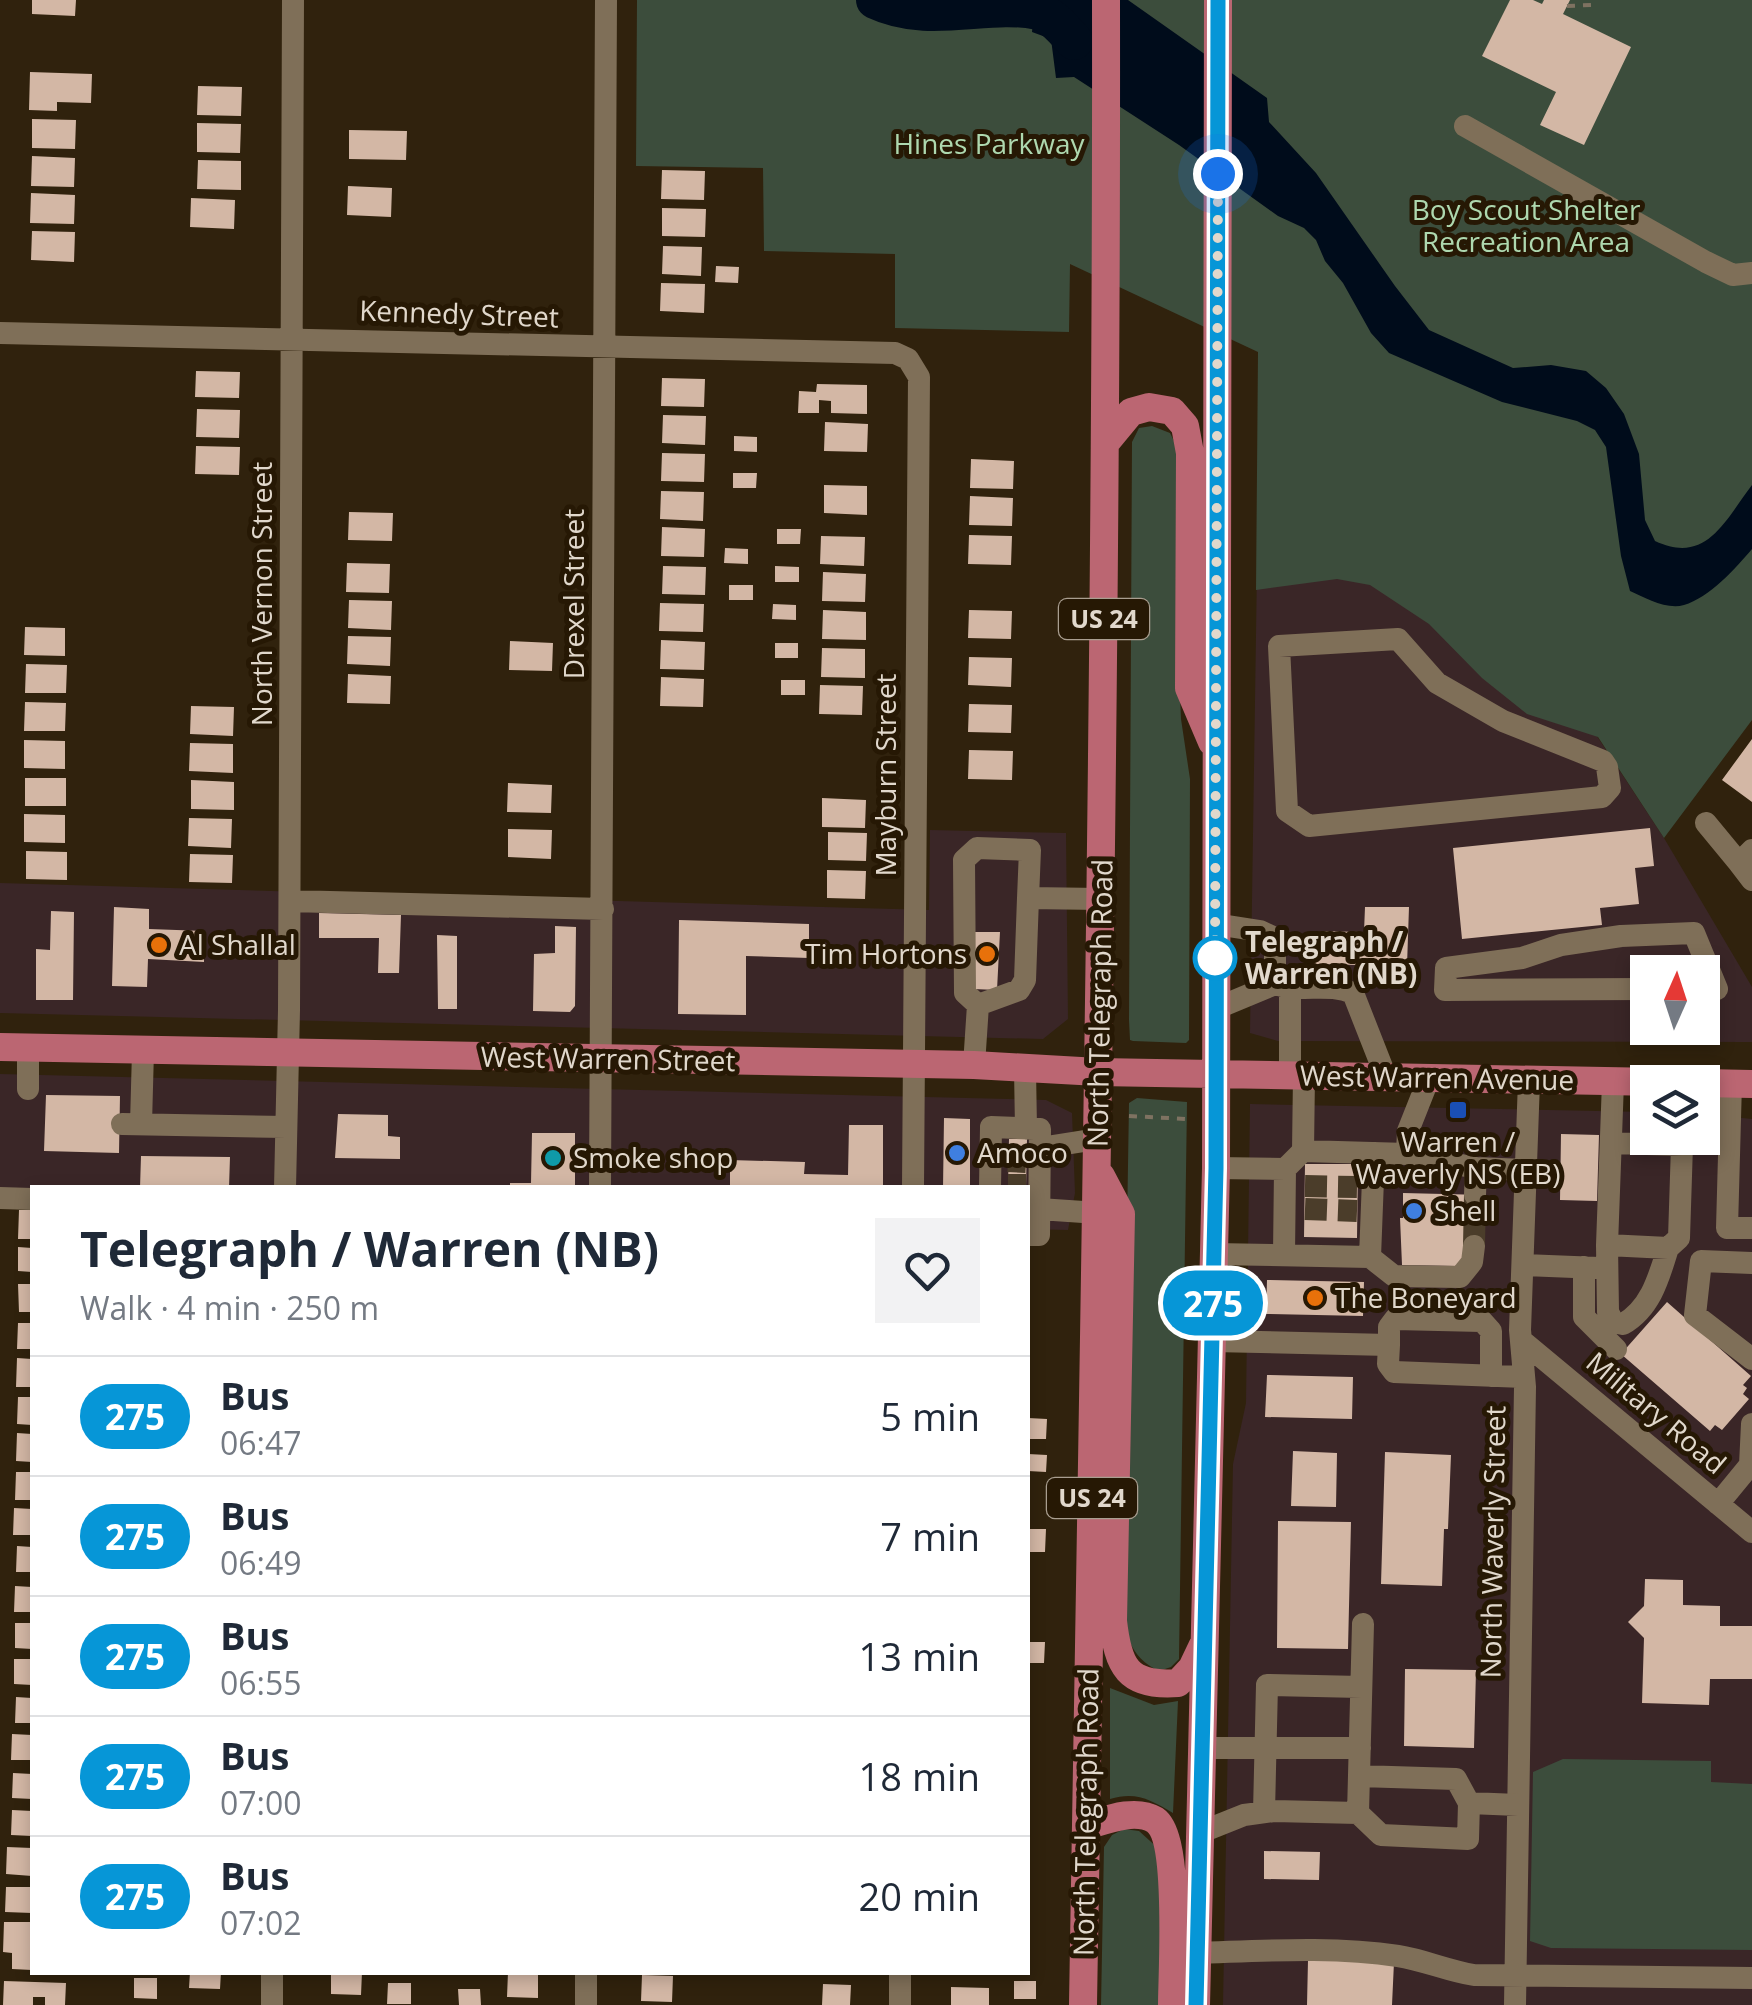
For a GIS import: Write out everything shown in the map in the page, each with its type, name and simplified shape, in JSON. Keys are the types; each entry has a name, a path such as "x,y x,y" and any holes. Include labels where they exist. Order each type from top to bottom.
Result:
{"main road":[{"name":"North Telegraph Road","path":"1083,2005 1107,440 1106,0"},
{"path":"1196,2005 1216,1168 1218,0"},
{"path":"1107,440 1131,412 1150,407 1172,411 1185,426 1190,454 1189,688 1216,752"},
{"name":"West Warren Street","path":"14,1048 1216,1073"},
{"name":"West Warren Avenue","path":"1216,1073 1630,1082"},
{"path":"1098,1170 1121,1214 1112,1621 1117,1655 1126,1672 1140,1679 1158,1685 1178,1684 1192,1668 1206,1640"},
{"path":"1086,1826 1131,1815 1149,1817 1159,1823 1167,1836 1172,1867 1172,2005"}],"street":[{"name":"North Vernon Street","path":"286,1185 293,0"},
{"name":"Drexel Street","path":"600,1185 606,0"},
{"path":"1465,126 1733,276 1752,274"},
{"name":"Kennedy Street","path":"0,332 895,353 912,364"},
{"name":"Mayburn Street","path":"912,364 919,377 913,1185"},
{"path":"1398,639 1436,683 1503,720 1603,761 1610,788 1602,798 1309,826 1287,811 1280,646 1398,639"},
{"path":"1706,823 1748,864"},
{"path":"977,848 1030,850 1025,980 1020,990 978,1005 965,993 964,860 977,848"},
{"path":"1028,898 1101,899"},
{"path":"290,901 602,909"},
{"path":"1215,924 1275,938 1297,1075 1303,1151 1284,1254"},
{"path":"1630,990 1445,990 1446,968 1522,958 1562,945 1621,936 1694,932 1704,955"},
{"path":"1215,1009 1282,987 1342,988 1353,993 1386,1077"},
{"path":"974,1065 978,1005"},
{"path":"14,1048 28,1089"},
{"path":"143,1050 132,1124 286,1127"},
{"path":"1019,1172 1025,1069"},
{"path":"1406,1154 1408,1131 1428,1078"},
{"name":"North Waverly Street","path":"1515,2005 1524,1377 1521,1340 1529,1081"},
{"path":"1612,1082 1611,1143 1600,1260 1584,1318 1616,1349"},
{"path":"1741,1084 1727,1228 1752,1228"},
{"path":"1019,1172 1098,1139"},
{"path":"1611,1143 1630,1142"},
{"path":"1303,1151 1406,1154 1476,1168 1526,1170"},
{"path":"1370,1256 1364,1212 1365,1187 1374,1153"},
{"path":"1600,1260 1608,1312 1613,1322 1623,1324 1637,1316 1657,1284 1668,1248 1679,1238 1681,1155"},
{"path":"1216,1168 1293,1192"},
{"path":"1475,1195 1476,1168"},
{"path":"1019,1172 1098,1213"},
{"path":"0,1198 30,1199"},
{"path":"1030,1207 1039,1236 1030,1235"},
{"path":"1214,1254 1370,1256 1394,1276 1460,1277 1468,1270 1474,1246"},
{"path":"1523,1265 1600,1260 1668,1248"},
{"path":"1752,1263 1701,1261 1696,1316 1752,1360"},
{"path":"1491,1376 1491,1331 1482,1322 1394,1319 1389,1328 1388,1364 1394,1372 1491,1376 1524,1377"},
{"name":"Military Road","path":"1521,1340 1752,1532"},
{"path":"1212,1341 1389,1345"},
{"path":"1718,1504 1750,1466 1752,1424"},
{"path":"1358,1813 1363,1624"},
{"path":"1264,1812 1268,1685 1361,1687"},
{"path":"1202,1748 1360,1748"},
{"path":"1199,1833 1264,1812 1358,1813 1381,1835 1468,1839 1469,1803 1456,1779 1359,1776"},
{"path":"1469,1803 1518,1805"},
{"path":"1196,1952 1304,1949 1401,1956 1474,1975 1752,1978"},
{"path":"272,1975 272,2005"},
{"path":"586,1975 586,2005"},
{"path":"900,1975 900,2005"}],"path":[{"path":"1568,6 1584,6 1595,0"},
{"path":"1129,1116 1187,1119"}],"shaded area":[{"path":"1385,566 1560,680 1664,838 1752,987 1752,1042 1720,1042 1720,955 1630,955 1630,1042 1278,1041 1250,1033 1257,568"},
{"path":"930,830 1066,833 1068,1019 1043,1039 0,1013 0,883 929,910"},
{"path":"0,1074 1046,1100 1072,1113 1075,1193 1068,1230 1030,1229 1030,1185 30,1185 30,1194 0,1193"},
{"path":"1250,1104 1630,1112 1630,1155 1720,1155 1720,1116 1752,1119 1752,2005 1223,2005 1233,1464 1246,1403"}],"green space":[{"path":"637,0 1752,0 1752,720 1664,838 1598,737 1527,714 1482,678 1429,624 1370,585 1337,579 1256,590 1258,352 1070,264 1069,332 895,328 895,254 764,251 763,168 636,166"},
{"path":"1152,426 1170,433 1179,451 1179,671 1190,779 1186,1043 1130,1040 1132,442 1139,428"},
{"path":"1137,1098 1187,1102 1179,1659 1159,1671 1141,1658 1130,1642 1121,1602 1129,1103"},
{"path":"1110,1688 1154,1705 1178,1701 1173,1813 1143,1798 1110,1799"},
{"path":"1563,1759 1711,1761 1711,1782 1752,1784 1752,1950 1551,1948 1530,1941 1533,1772"},
{"path":"1124,1829 1139,1831 1160,1850 1164,2005 1101,2005 1104,1847 1112,1835"}],"water":[{"path":"1035,0 1128,0 1267,98 1269,122 1316,173 1429,330 1513,368 1551,365 1586,371 1606,388 1624,414 1639,454 1645,520 1655,541 1688,548 1701,544 1722,525 1752,485 1752,549 1712,589 1684,605 1663,605 1630,591 1621,556 1606,447 1595,430 1577,421 1502,402 1389,353 1371,333 1316,240 1304,228 1278,216 1074,77 1056,78 1051,39 1032,32"}],"building":[{"path":"32,0 76,0 75,16 32,14"},
{"path":"1510,0 1542,4 1544,0 1570,0 1563,14 1631,47 1584,145 1540,125 1556,92 1482,56"},
{"path":"30,72 92,74 91,103 57,102 57,111 29,110"},
{"path":"198,86 242,87 241,116 197,115"},
{"path":"32,119 76,120 75,149 32,148"},
{"path":"197,123 241,124 240,153 197,152"},
{"path":"349,130 407,131 406,160 349,159"},
{"path":"32,156 75,158 74,187 31,186"},
{"path":"198,160 241,161 241,190 197,189"},
{"path":"662,170 705,171 704,200 661,199"},
{"path":"348,186 392,188 391,217 347,215"},
{"path":"31,193 75,195 74,224 30,223"},
{"path":"191,198 235,200 234,229 190,227"},
{"path":"662,208 706,209 705,237 662,236"},
{"path":"32,231 75,232 74,262 31,260"},
{"path":"663,246 702,247 701,276 662,274"},
{"path":"716,266 739,267 738,283 715,282"},
{"path":"661,283 705,284 704,313 660,311"},
{"path":"196,371 240,372 239,398 195,397"},
{"path":"662,378 705,379 704,407 661,406"},
{"path":"817,384 867,385 867,414 831,413 831,401 819,400 819,413 798,413 799,391 816,392"},
{"path":"197,409 240,410 239,438 196,437"},
{"path":"663,415 706,416 705,445 662,443"},
{"path":"825,422 868,424 867,452 824,451"},
{"path":"734,436 757,437 757,452 734,451"},
{"path":"196,446 240,447 239,475 195,474"},
{"path":"662,453 705,454 704,482 661,481"},
{"path":"971,459 1014,461 1013,489 970,488"},
{"path":"733,473 757,473 756,488 733,488"},
{"path":"824,485 867,486 867,515 824,513"},
{"path":"661,491 704,492 703,521 660,519"},
{"path":"970,496 1013,498 1012,526 969,525"},
{"path":"349,512 393,513 392,541 348,540"},
{"path":"662,527 705,529 704,557 661,556"},
{"path":"777,529 801,529 800,544 777,544"},
{"path":"969,535 1012,536 1011,565 968,564"},
{"path":"821,536 865,537 864,566 820,564"},
{"path":"725,548 748,549 748,564 724,563"},
{"path":"347,563 390,564 389,593 346,592"},
{"path":"663,566 706,567 705,595 662,594"},
{"path":"775,566 799,567 799,582 775,582"},
{"path":"823,572 866,574 865,602 822,601"},
{"path":"729,585 753,585 753,600 729,600"},
{"path":"349,600 392,601 391,630 348,628"},
{"path":"660,603 704,604 703,632 659,631"},
{"path":"773,604 796,605 796,620 772,619"},
{"path":"823,610 866,612 866,640 822,639"},
{"path":"969,610 1012,611 1011,639 968,638"},
{"path":"25,627 65,628 65,656 24,655"},
{"path":"348,636 391,637 390,666 347,664"},
{"path":"661,640 705,642 704,670 660,669"},
{"path":"510,641 553,643 552,671 509,670"},
{"path":"775,643 798,643 798,658 775,658"},
{"path":"822,648 865,649 865,678 821,677"},
{"path":"969,657 1012,658 1011,687 968,685"},
{"path":"26,664 67,665 66,693 25,693"},
{"path":"348,674 391,676 390,704 347,703"},
{"path":"661,677 704,679 703,707 660,706"},
{"path":"781,680 805,680 805,695 781,695"},
{"path":"820,685 863,686 862,715 819,714"},
{"path":"25,702 66,703 65,731 24,731"},
{"path":"969,704 1012,705 1011,733 968,732"},
{"path":"191,706 234,707 233,736 190,734"},
{"path":"1752,739 1752,802 1722,780"},
{"path":"24,740 65,741 65,769 24,768"},
{"path":"190,743 233,744 233,773 189,771"},
{"path":"969,750 1013,751 1012,780 968,779"},
{"path":"25,778 66,778 66,806 25,806"},
{"path":"191,780 234,782 234,810 191,809"},
{"path":"508,783 552,785 551,813 507,812"},
{"path":"822,798 866,800 865,828 822,827"},
{"path":"24,814 65,815 65,843 24,842"},
{"path":"189,818 232,819 231,848 188,846"},
{"path":"1650,828 1654,866 1635,868 1639,904 1600,908 1602,925 1462,939 1453,848"},
{"path":"508,829 552,830 551,859 508,857"},
{"path":"828,832 867,833 866,861 828,860"},
{"path":"26,851 67,852 67,880 26,879"},
{"path":"190,854 233,855 232,883 189,882"},
{"path":"827,870 866,871 865,899 827,898"},
{"name":"Al Shallal","path":"114,907 149,909 149,929 204,931 204,962 148,959 147,987 112,986"},
{"path":"1365,907 1409,907 1407,966 1313,964 1314,931 1364,932"},
{"path":"51,911 74,912 73,1000 36,1000 36,949 50,950"},
{"path":"319,913 401,915 399,973 378,973 379,938 319,938"},
{"path":"679,920 809,924 809,958 746,956 746,1015 678,1014"},
{"path":"555,926 576,927 575,1006 570,1012 533,1011 534,954 555,953"},
{"name":"Tim Hortons","path":"974,932 1000,932 997,990 973,989"},
{"path":"437,935 457,936 457,1009 438,1009"},
{"path":"46,1095 120,1096 119,1153 44,1151"},
{"path":"338,1114 388,1115 388,1136 400,1137 400,1159 335,1158"},
{"name":"Amoco","path":"944,1118 970,1119 970,1185 943,1185"},
{"path":"849,1125 883,1125 883,1185 730,1185 730,1160 805,1162 804,1174 848,1175"},
{"name":"Smoke shop","path":"532,1133 575,1133 575,1185 510,1185 531,1183"},
{"path":"1561,1134 1599,1135 1597,1201 1560,1200"},
{"path":"1009,1139 1027,1139 1026,1185 1008,1185"},
{"path":"141,1156 230,1157 229,1185 140,1185"},
{"path":"1305,1164 1358,1164 1357,1238 1304,1237"},
{"path":"1403,1193 1484,1195 1483,1246 1458,1266 1402,1265"},
{"path":"19,1210 30,1210 30,1239 18,1239"},
{"path":"18,1247 30,1248 30,1272 18,1271"},
{"name":"The Boneyard","path":"1267,1280 1364,1282 1363,1316 1266,1314"},
{"path":"18,1284 30,1284 30,1312 19,1312"},
{"path":"1667,1302 1751,1376 1743,1385 1747,1388 1743,1394 1749,1399 1722,1430 1715,1425 1710,1431 1621,1354"},
{"path":"18,1323 30,1323 30,1349 17,1349"},
{"path":"17,1358 30,1359 30,1387 16,1387"},
{"path":"1267,1375 1353,1377 1352,1419 1265,1417"},
{"path":"18,1397 30,1397 30,1425 17,1424"},
{"path":"1030,1418 1047,1419 1046,1439 1030,1439"},
{"path":"17,1433 30,1434 30,1462 16,1461"},
{"path":"1293,1451 1337,1453 1336,1507 1291,1506"},
{"path":"1385,1452 1451,1455 1442,1586 1381,1584"},
{"path":"1030,1454 1047,1455 1046,1472 1030,1471"},
{"path":"16,1472 30,1472 30,1500 15,1500"},
{"path":"14,1508 30,1509 30,1535 13,1535"},
{"path":"1278,1521 1351,1522 1348,1649 1277,1648"},
{"path":"1030,1529 1046,1529 1045,1552 1030,1552"},
{"path":"17,1546 30,1547 30,1572 16,1572"},
{"path":"1645,1579 1683,1580 1683,1605 1720,1606 1720,1626 1752,1626 1752,1679 1710,1679 1709,1705 1642,1703 1644,1638 1628,1622 1644,1606"},
{"path":"15,1586 30,1587 30,1612 14,1612"},
{"path":"15,1623 30,1623 30,1649 15,1648"},
{"path":"1030,1642 1045,1642 1044,1663 1030,1663"},
{"path":"14,1659 30,1659 30,1685 14,1684"},
{"path":"1405,1669 1476,1670 1474,1748 1404,1746"},
{"path":"16,1697 30,1698 30,1723 15,1723"},
{"path":"12,1734 30,1735 30,1760 11,1760"},
{"path":"13,1773 30,1774 30,1799 12,1798"},
{"path":"12,1810 30,1811 30,1836 11,1835"},
{"path":"7,1847 30,1848 30,1876 6,1874"},
{"path":"1264,1851 1320,1852 1319,1880 1264,1879"},
{"path":"6,1887 30,1887 30,1913 5,1912"},
{"path":"4,1922 30,1922 30,1970 12,1969 12,1953 3,1952"},
{"path":"1308,1960 1394,1962 1392,2005 1307,2005"},
{"path":"190,1975 221,1975 220,1989 189,1988"},
{"path":"331,1975 362,1975 361,1995 331,1994"},
{"path":"508,1975 538,1975 538,1998 507,1997"},
{"path":"642,1975 673,1976 672,2002 641,2001"},
{"path":"134,1978 157,1978 157,1999 134,1998"},
{"path":"4,1981 66,1983 65,2005 45,2005 45,1997 33,1997 33,2005 3,2005"},
{"path":"1014,1981 1036,1981 1036,1999 1014,1999"},
{"path":"388,1983 411,1983 411,2004 387,2004"},
{"path":"823,1984 851,1985 850,2005 822,2005"},
{"path":"951,1987 989,1988 989,2005 951,2005"},
{"path":"458,1989 480,1989 481,2005 459,2005"}],"waterway":[{"path":"875,0 916,11 1038,11 1074,41"}],"tunnel":[{"path":"1008,1161 1026,1162"},
{"path":"1008,1185 1026,1185"},
{"path":"1305,1186 1357,1187"},
{"path":"1474,1246 1475,1195"},
{"path":"1305,1209 1357,1211"}],"bus line":[{"name":"275","path":"1196,2005 1216,1168 1218,0"}],"place":[{"name":"Al Shallal","path":"159,945"},
{"name":"Tim Hortons","path":"987,954"},
{"name":"Telegraph / Warren (NB)","path":"1215,958"},
{"name":"Warren / Waverly NS (EB)","path":"1458,1110"},
{"name":"Amoco","path":"957,1153"},
{"name":"Smoke shop","path":"553,1158"},
{"name":"Shell","path":"1414,1211"},
{"name":"The Boneyard","path":"1315,1298"}],"route":[{"path":"1215,958 1218,174"}],"park label":[{"name":"Hines Parkway","path":"989,144"},
{"name":"Boy Scout Shelter Recreation Area","path":"1526,226"}]}
